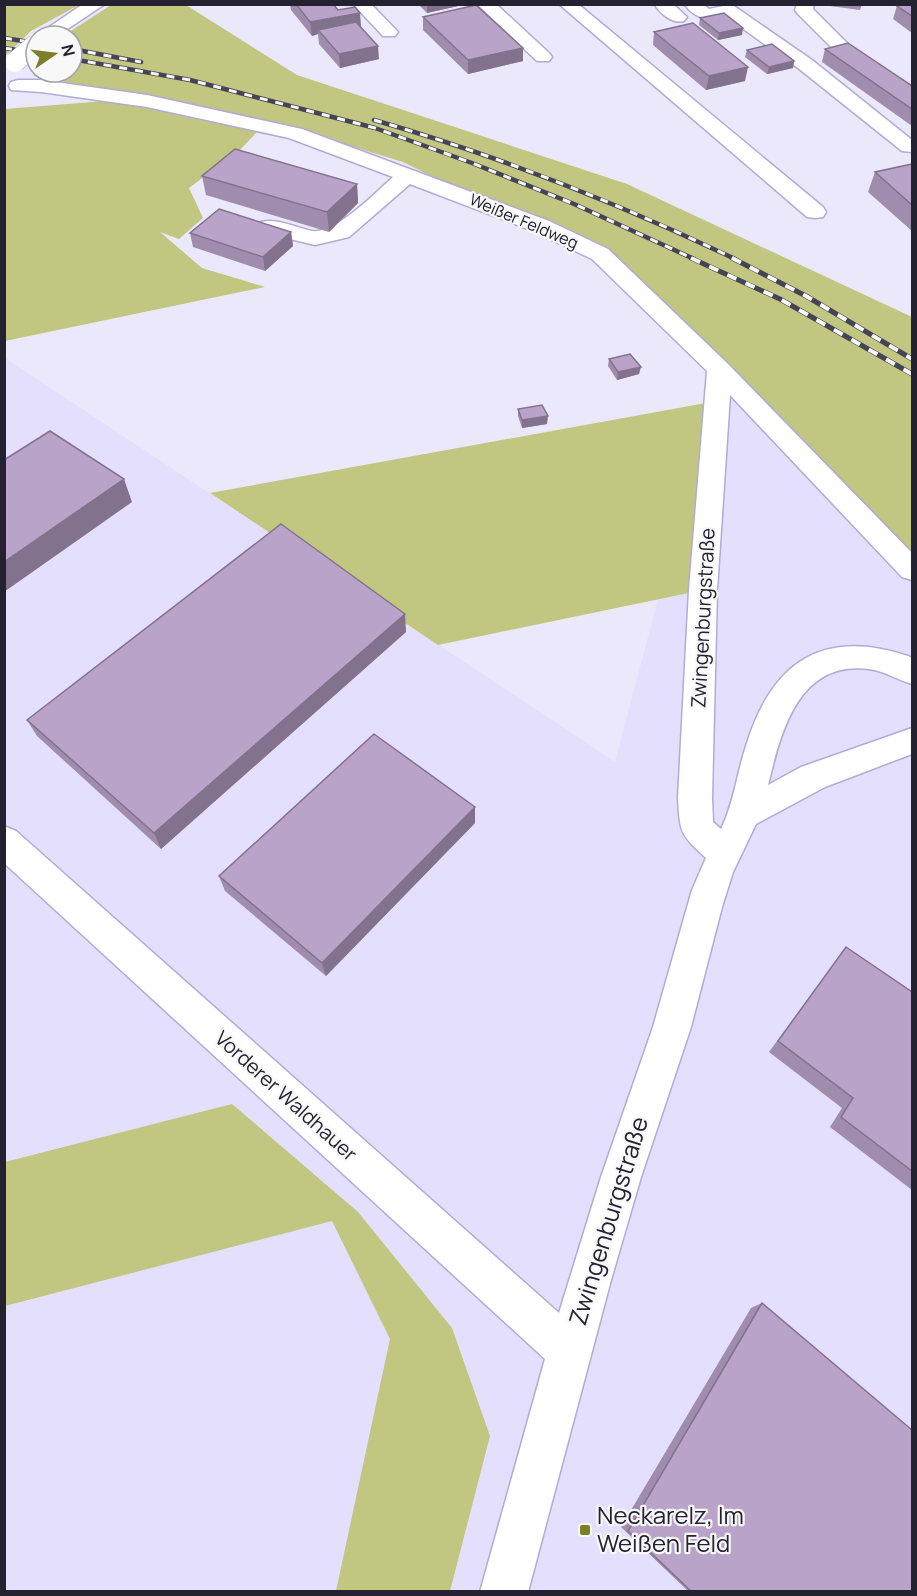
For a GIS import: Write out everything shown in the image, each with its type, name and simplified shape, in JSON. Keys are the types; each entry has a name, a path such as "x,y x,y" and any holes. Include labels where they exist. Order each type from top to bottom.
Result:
{"street":[{"path":"65,24 97,4"},
{"path":"361,4 389,32"},
{"path":"485,4 543,57"},
{"path":"567,4 815,212"},
{"path":"662,4 706,15 728,10 805,64 909,147 912,146"},
{"path":"806,4 804,10 847,53 912,95"},
{"path":"4,104 18,86 11,73 15,62 24,54"},
{"name":"Weißer Feldweg","path":"18,86 41,86 147,101 295,133 542,226 600,254 719,369 912,570"},
{"path":"269,227 315,238 341,232 408,175"},
{"name":"Zwingenburgstraße","path":"719,369 703,590 695,798 698,828 725,854"},
{"name":"Zwingenburgstraße","path":"504,1592 568,1350 622,1174 671,1028 710,887 743,815 764,735 791,687 808,671 830,661 853,655 876,656 898,663 912,672"},
{"path":"743,815 813,777 912,741"},
{"name":"Vorderer Waldhauer","path":"4,841 568,1350"}],"shaded area":[{"path":"4,357 615,762 719,369 912,573 912,1591 5,1591"}],"green space":[{"path":"5,4 79,4 44,24 24,24 24,38 5,56"},
{"path":"111,5 186,5 297,75 627,184 912,317 912,573 719,369 600,254 537,229 403,162 301,131 207,109 76,84 84,84 84,24 82,24"},
{"path":"105,101 199,116 258,131 241,149 189,188 203,218 179,239 160,232 202,268 265,287 5,341 5,109"},
{"path":"717,401 703,590 438,645 210,493"},
{"path":"232,1104 358,1212 452,1328 490,1436 450,1591 336,1591 390,1339 332,1221 5,1306 5,1162"}],"building":[{"path":"296,4 333,4 338,10 355,7 360,13 310,22"},
{"path":"912,4 912,16 897,6"},
{"path":"476,5 523,48 468,60 423,17"},
{"path":"724,13 743,28 719,33 700,18"},
{"path":"356,22 378,46 339,54 318,30"},
{"path":"693,23 748,67 709,76 654,32"},
{"path":"848,43 912,86 912,109 825,49"},
{"path":"772,44 794,61 769,67 747,50"},
{"path":"235,149 357,184 327,212 202,176"},
{"path":"912,164 912,205 875,172"},
{"path":"219,209 291,232 263,257 190,233"},
{"path":"630,354 641,367 618,372 609,359"},
{"path":"542,405 548,416 522,420 518,409"},
{"path":"50,431 124,479 4,562 4,460"},
{"path":"281,524 405,614 154,833 27,720"},
{"path":"374,734 475,807 322,963 219,876"},
{"path":"846,947 912,992 912,1171 841,1117 853,1098 778,1041"},
{"path":"762,1303 912,1430 912,1592 692,1592 628,1531"}],"railway":[{"path":"4,38 24,41"},
{"path":"4,48 24,51"},
{"path":"84,51 141,62"},
{"path":"84,61 190,80 375,128 472,163 574,204 694,259"},
{"path":"374,120 467,149 558,182 735,259"},
{"path":"691,258 780,299 912,374"},
{"path":"732,258 806,296 912,359"}],"place":[{"name":"Neckarelz, Im Weißen Feld","path":"585,1530"}]}
